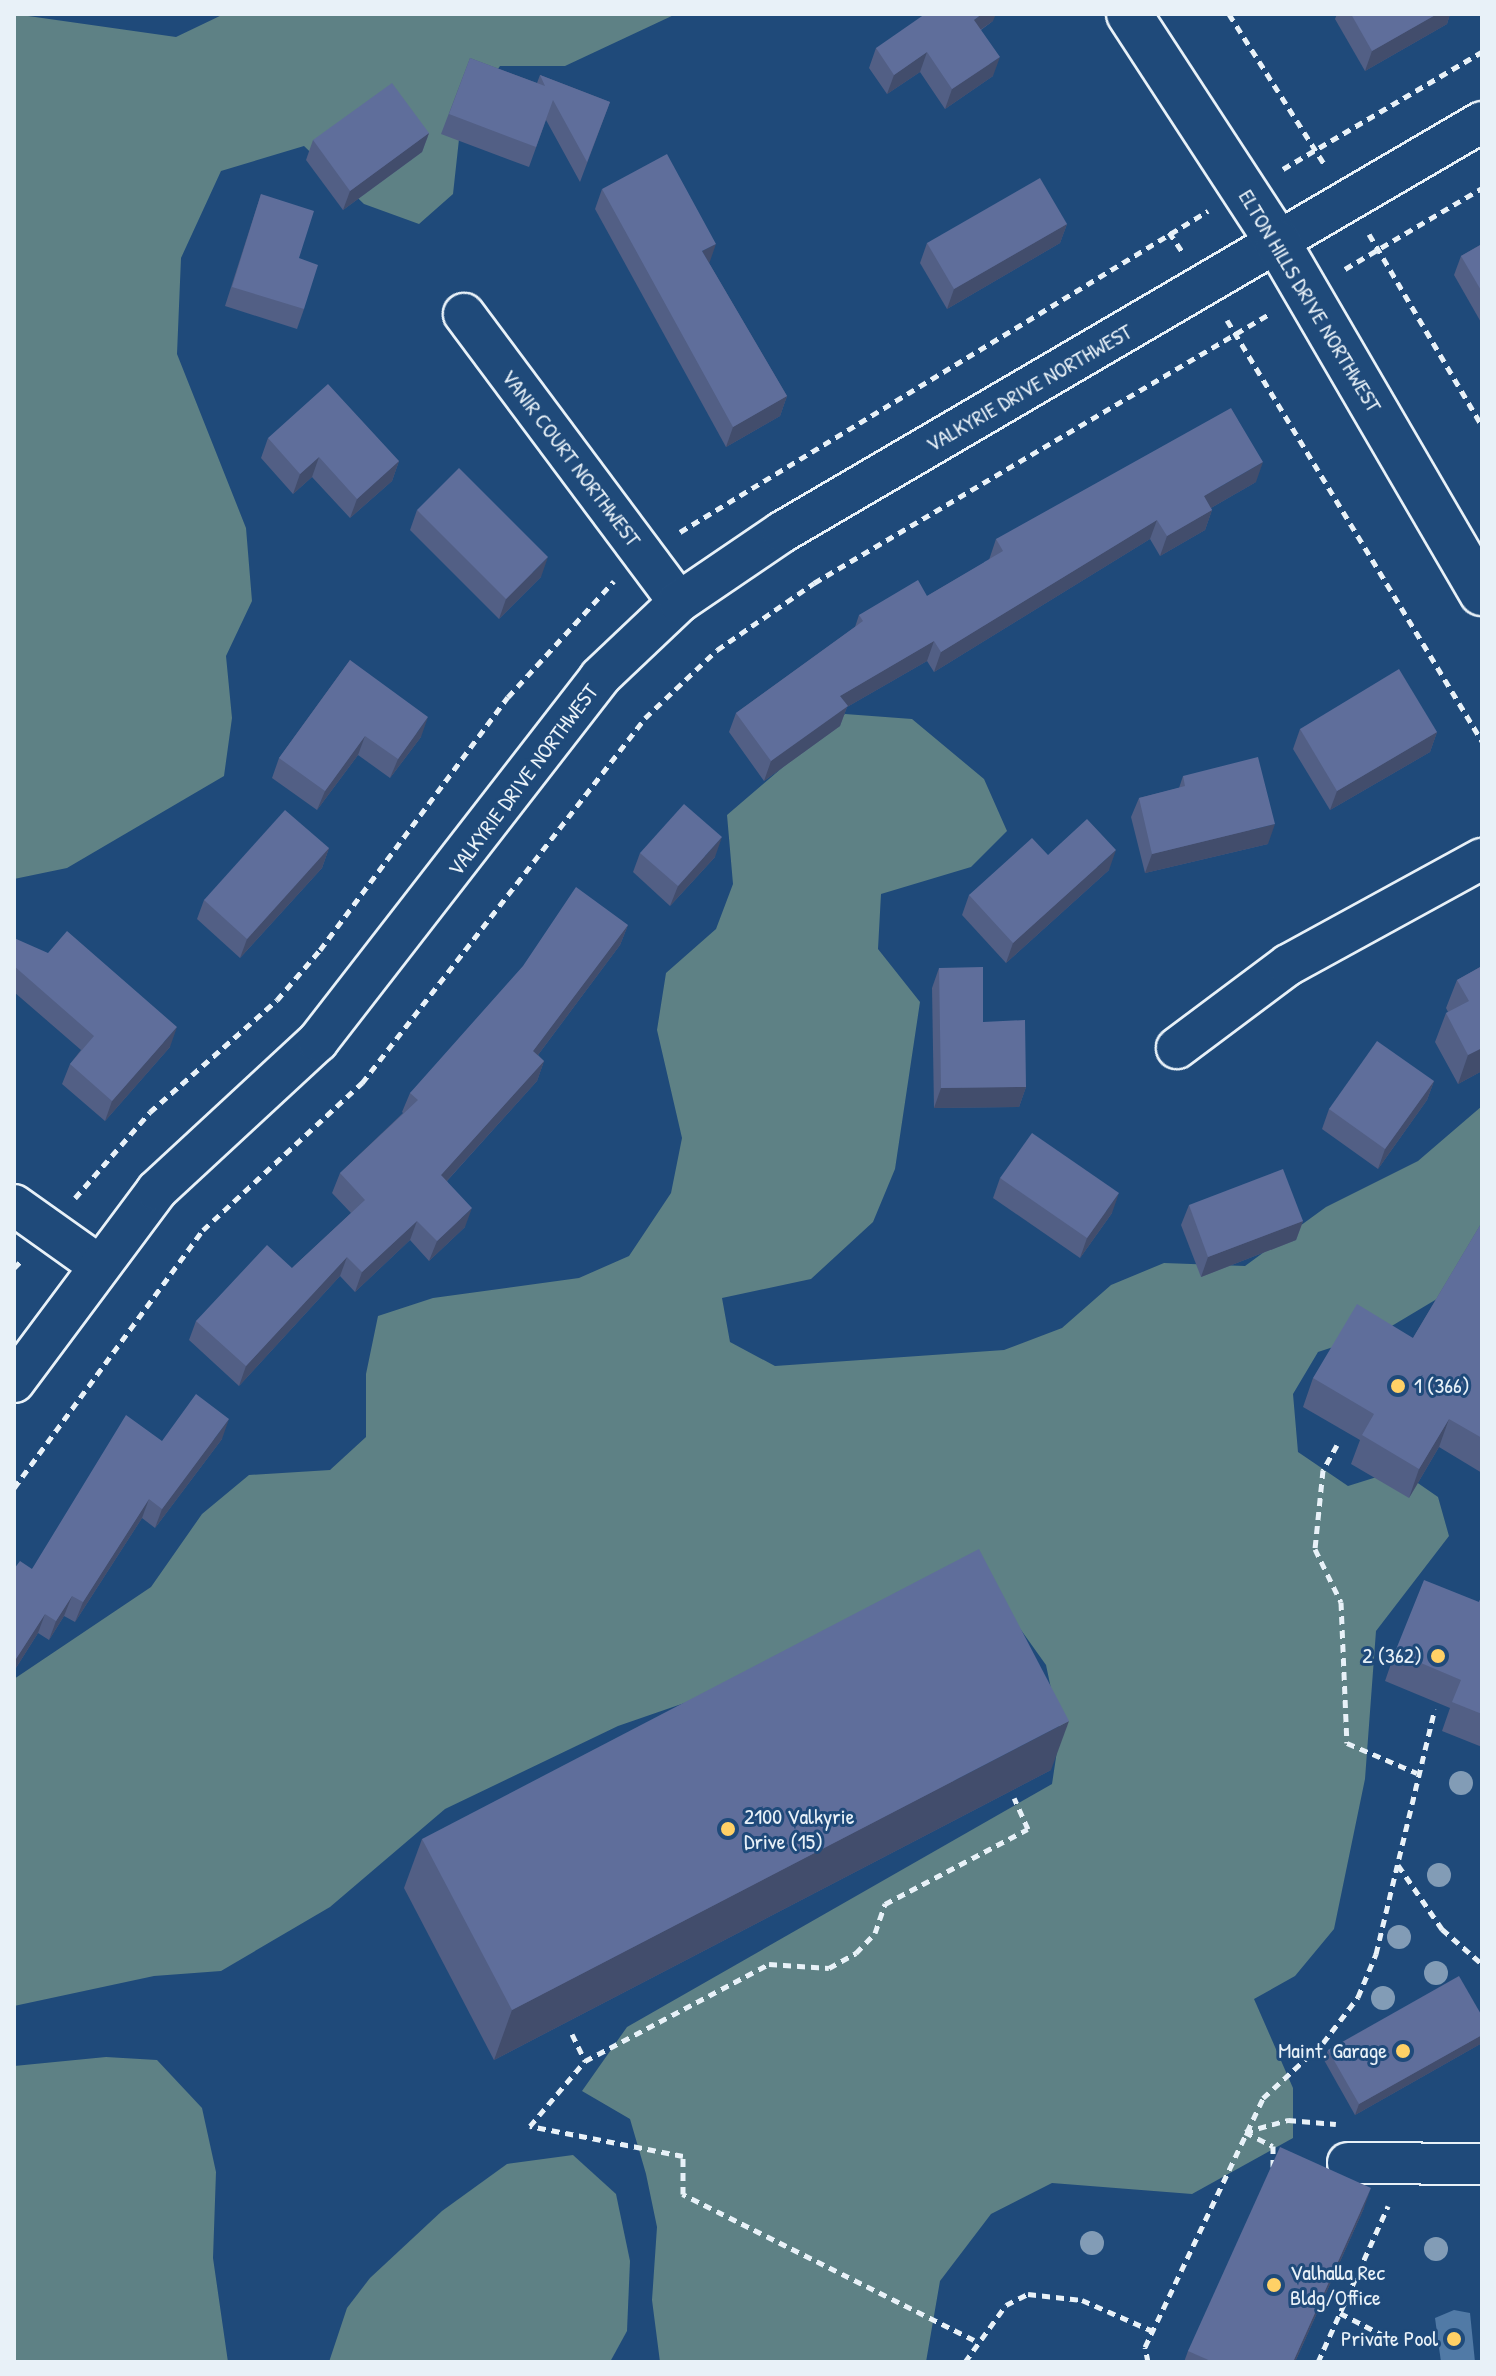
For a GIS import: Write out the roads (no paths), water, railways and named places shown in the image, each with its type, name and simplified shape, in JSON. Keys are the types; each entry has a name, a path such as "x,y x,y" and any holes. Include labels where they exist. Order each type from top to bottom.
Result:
{"main road":[{"name":"ELTON HILLS DRIVE NORTHWEST","path":"1129,14 1278,243 1482,593"}],"street":[{"name":"VALKYRIE DRIVE NORTHWEST","path":"14,1382 97,1264 192,1154 328,1030 582,699 679,602 782,532 1482,122"},
{"name":"VANIR COURT NORTHWEST","path":"464,314 679,602"},
{"path":"1177,1048 1288,965 1482,859"},
{"path":"14,1205 97,1264"},
{"path":"1348,2146 1482,2164"}],"water":[{"name":"Private Pool","path":"1454,2310 1470,2313 1475,2362 1441,2362 1435,2318"}],"place":[{"name":"1 (366)","path":"1398,1386"},
{"name":"2 (362)","path":"1438,1656"},
{"name":"2100 Valkyrie Drive (15)","path":"728,1829"},
{"name":"Maint. Garage","path":"1403,2051"},
{"name":"Valhalla Rec Bldg/Office","path":"1274,2285"},
{"name":"Private Pool","path":"1454,2339"}]}
